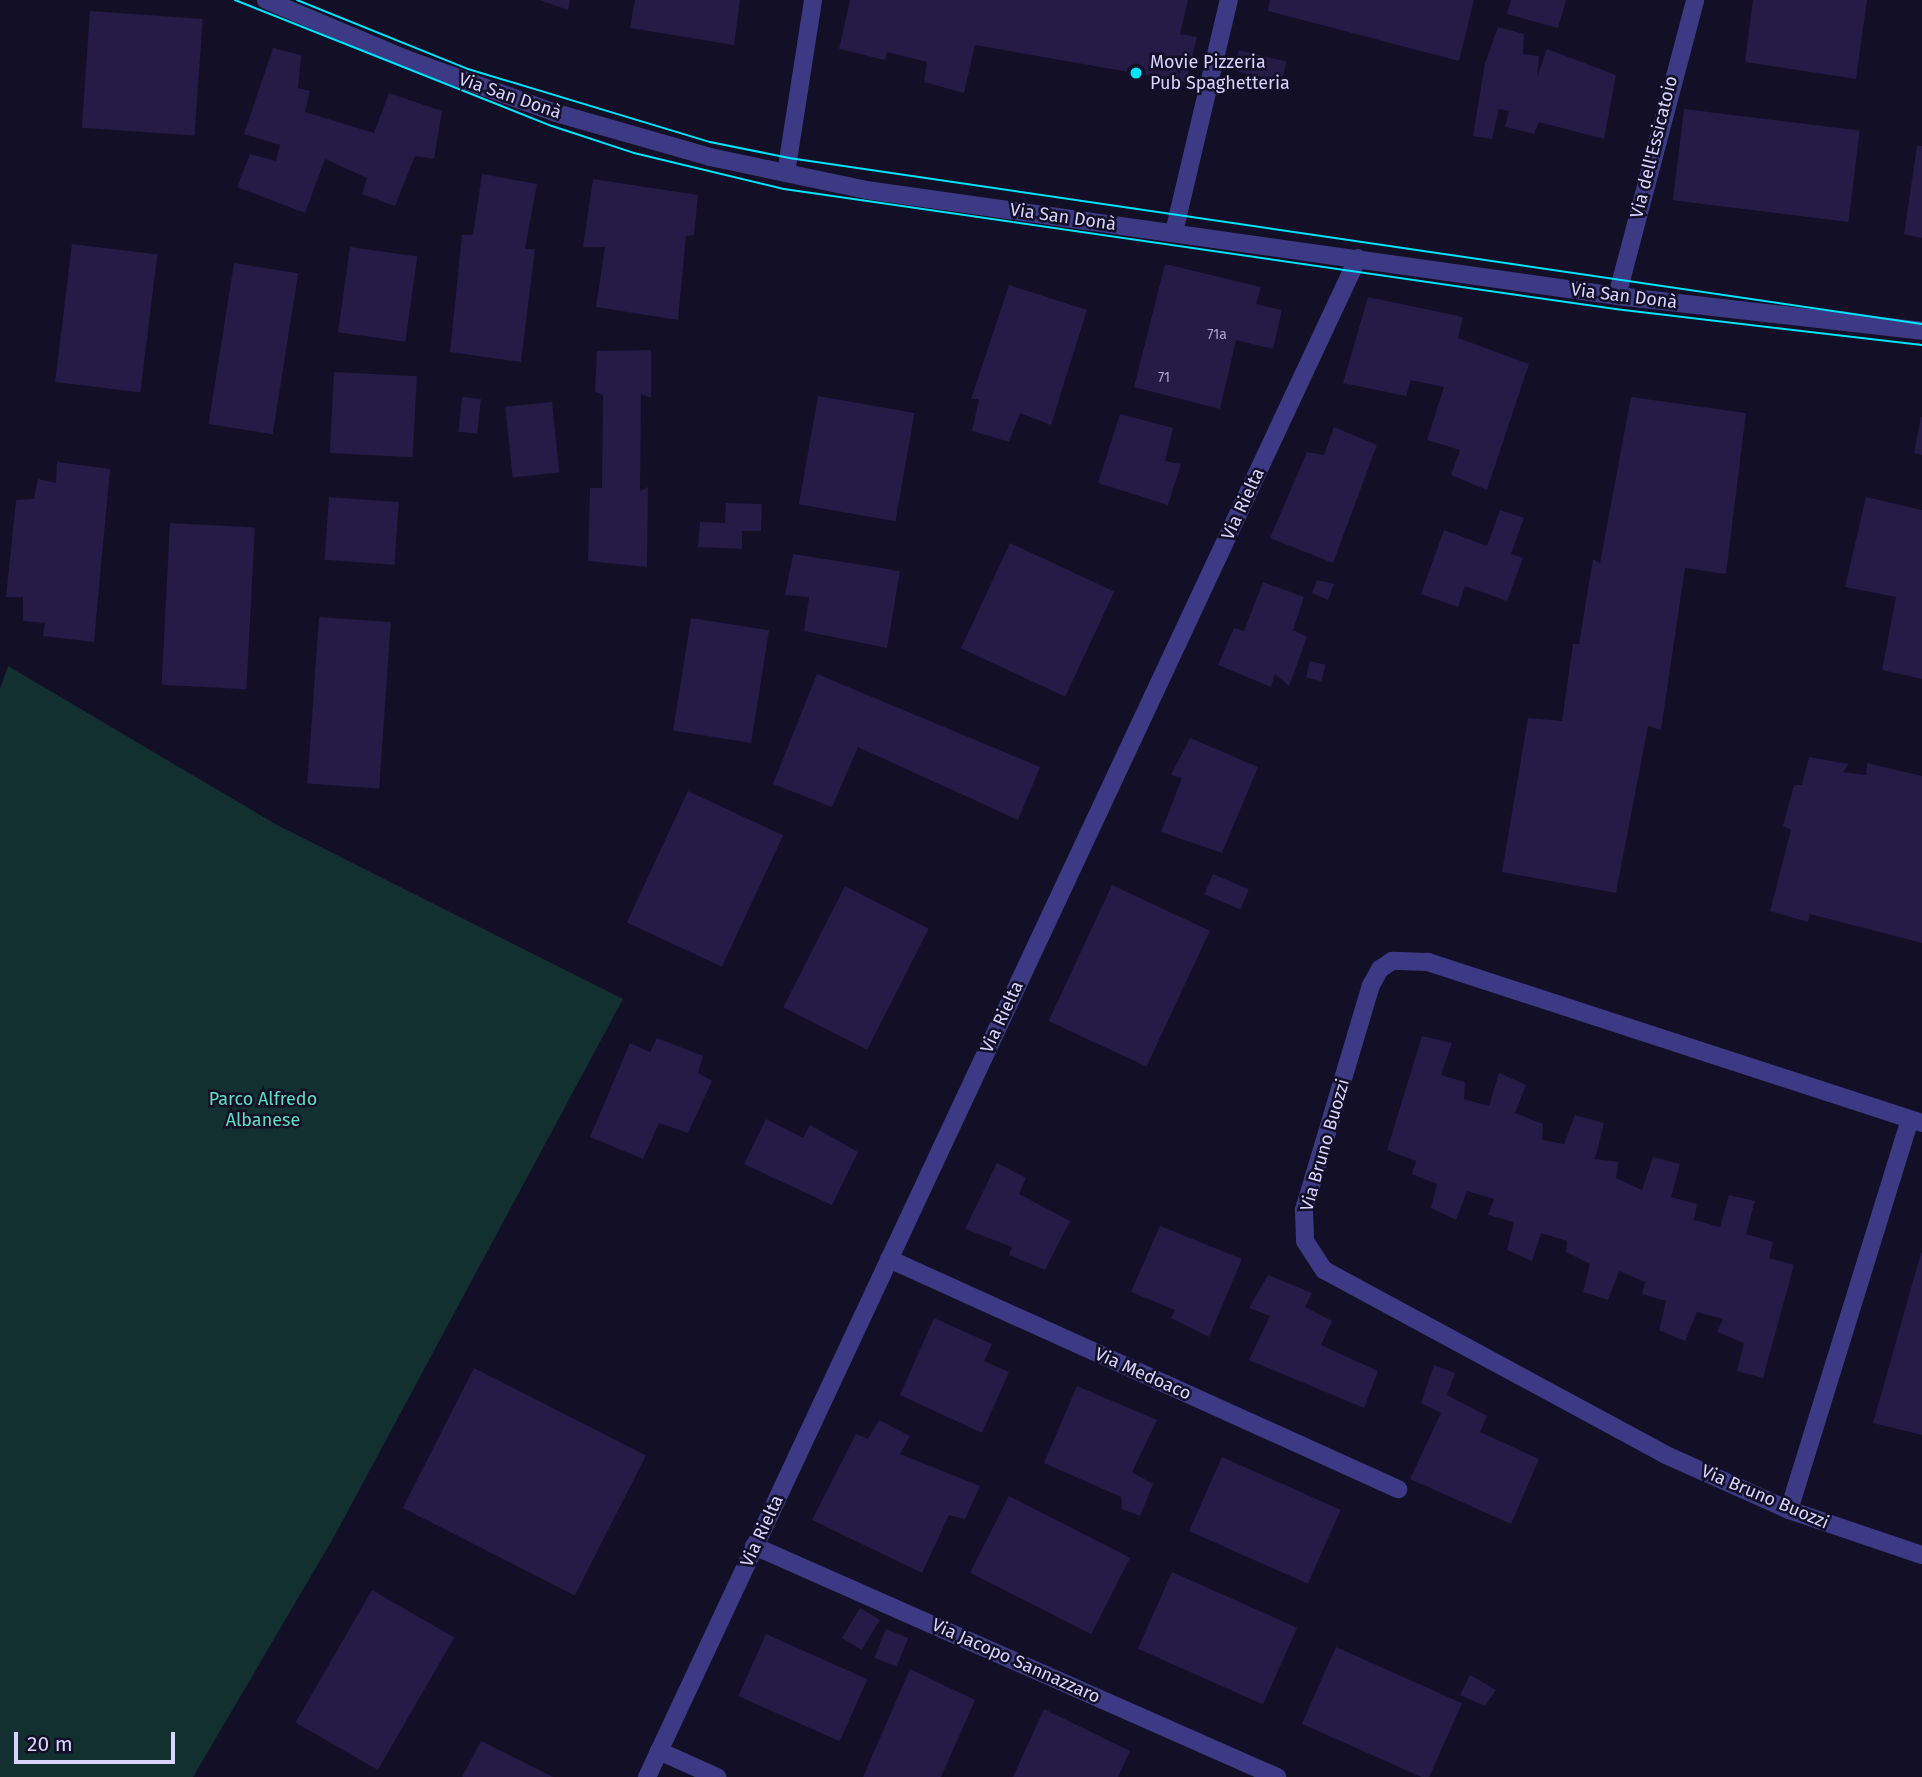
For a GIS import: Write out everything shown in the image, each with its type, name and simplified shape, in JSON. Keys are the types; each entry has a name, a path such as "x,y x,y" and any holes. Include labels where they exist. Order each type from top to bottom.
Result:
{"street":[{"name":"Via San Donà","path":"266,0 406,59 556,113 679,149 866,190 1618,296 1922,331"},
{"path":"786,173 813,0"},
{"path":"1174,232 1229,0"},
{"name":"Via dell'Essicatoio","path":"1618,296 1695,0"},
{"name":"Via Rielta","path":"647,1777 1358,258"},
{"name":"Via San Donà","path":"1885,327 1922,337"},
{"name":"Via Bruno Buozzi","path":"1916,1121 1428,961 1392,961 1380,969 1371,985 1304,1210 1306,1241 1324,1270 1666,1455 1788,1510 1922,1555"},
{"path":"1788,1510 1916,1121"},
{"name":"Via Medoaco","path":"889,1259 1398,1489"},
{"name":"Via Jacopo Sannazzaro","path":"754,1546 1277,1777"},
{"path":"659,1751 717,1777"}],"green space":[{"name":"Parco Alfredo Albanese","path":"8,666 277,825 623,999 335,1535 193,1777 0,1777 0,689"}],"building":[{"path":"539,0 570,0 568,10"},
{"path":"635,0 740,0 734,45 630,28"},
{"path":"850,0 1188,0 1180,34 1197,37 1186,82 975,45 964,93 924,82 927,62 887,52 885,60 839,49"},
{"path":"1270,0 1474,0 1459,61 1268,11"},
{"path":"1511,0 1566,0 1558,28 1507,14"},
{"path":"1753,0 1867,0 1856,79 1745,62"},
{"path":"90,11 203,19 195,136 82,128"},
{"path":"1498,27 1524,34 1523,54 1539,56 1537,77 1547,49 1616,75 1604,139 1539,122 1534,134 1505,127 1509,111 1499,109 1492,139 1473,136 1485,63"},
{"path":"273,48 301,55 298,88 310,91 305,112 374,133 389,93 442,111 434,159 415,156 395,206 362,194 367,178 325,159 305,213 237,187 250,154 276,161 280,145 244,134"},
{"path":"1239,50 1287,62 1281,82 1234,70"},
{"path":"1684,109 1860,131 1848,222 1673,200"},
{"path":"1917,146 1922,146 1922,238 1904,234"},
{"path":"482,174 537,184 525,249 535,249 521,362 450,352 462,235 473,235"},
{"path":"593,179 698,195 694,235 686,236 678,320 596,307 605,247 583,247"},
{"path":"72,244 157,254 140,392 55,382"},
{"path":"350,247 417,256 405,342 338,332"},
{"path":"234,263 298,273 273,434 209,424"},
{"path":"1165,264 1261,287 1256,304 1282,310 1273,349 1236,340 1220,409 1134,387"},
{"path":"1009,285 1087,310 1051,425 1020,413 1009,442 972,431 979,399 971,399"},
{"path":"1368,297 1463,317 1458,338 1529,364 1487,490 1451,475 1460,450 1427,440 1444,387 1411,380 1406,396 1343,383"},
{"path":"651,350 651,398 641,394 640,491 648,487 647,567 588,561 590,488 602,488 603,395 595,392 597,351"},
{"path":"334,372 417,376 413,457 330,453"},
{"path":"818,396 915,413 895,521 799,504"},
{"path":"462,397 481,399 477,434 458,432"},
{"path":"1631,397 1746,413 1726,574 1685,568 1661,730 1648,726 1616,893 1502,872 1528,718 1562,721 1573,644 1579,644 1593,559 1600,563"},
{"path":"552,402 559,473 513,478 505,407"},
{"path":"1120,414 1173,428 1165,461 1181,464 1168,505 1098,483"},
{"path":"1922,417 1922,455 1914,453"},
{"path":"1334,427 1377,445 1333,563 1270,538 1307,452 1324,455"},
{"path":"57,462 110,469 94,642 43,636 45,623 23,621 23,597 6,597 16,500 34,499 38,479 56,483"},
{"path":"329,497 399,502 394,565 325,560"},
{"path":"1866,497 1922,510 1922,679 1882,670 1896,597 1845,587"},
{"path":"726,503 762,504 761,531 742,531 742,549 698,547 700,522 725,523"},
{"path":"1500,510 1524,518 1511,554 1523,558 1507,601 1465,586 1458,607 1421,594 1444,530 1487,546"},
{"path":"170,523 255,527 246,689 162,685"},
{"path":"1010,543 1114,592 1065,697 961,648"},
{"path":"793,554 900,571 887,648 804,631 809,597 785,595"},
{"path":"1317,580 1334,584 1328,600 1312,593"},
{"path":"1263,582 1304,597 1293,630 1307,637 1289,686 1275,674 1271,687 1218,665 1234,628 1244,631"},
{"path":"319,617 391,622 379,789 307,784"},
{"path":"691,618 769,630 751,743 673,731"},
{"path":"1310,661 1326,665 1321,681 1306,677"},
{"path":"817,674 1040,767 1018,820 858,747 832,807 773,784"},
{"path":"1190,738 1258,767 1222,853 1161,832 1182,778 1171,775"},
{"path":"1809,757 1849,764 1843,772 1866,775 1867,763 1922,776 1922,943 1810,914 1808,922 1770,911 1791,830 1783,826 1794,785 1802,785"},
{"path":"688,791 783,835 722,967 627,922"},
{"path":"1213,874 1249,889 1240,909 1204,894"},
{"path":"1112,885 1210,931 1146,1067 1049,1021"},
{"path":"845,886 929,929 867,1050 783,1007"},
{"path":"1422,1036 1452,1043 1441,1075 1465,1082 1464,1099 1489,1106 1499,1073 1526,1085 1515,1113 1543,1124 1542,1140 1564,1144 1575,1115 1604,1123 1595,1159 1619,1162 1616,1178 1642,1190 1653,1157 1680,1164 1671,1197 1697,1204 1694,1220 1720,1227 1729,1195 1755,1201 1746,1234 1773,1242 1769,1258 1794,1265 1763,1378 1737,1371 1744,1343 1717,1332 1723,1319 1697,1312 1685,1341 1659,1330 1666,1301 1642,1294 1645,1282 1619,1271 1608,1300 1583,1292 1590,1264 1566,1252 1567,1241 1541,1233 1532,1261 1507,1250 1514,1222 1488,1215 1494,1199 1467,1191 1456,1220 1431,1208 1437,1184 1412,1174 1416,1161 1387,1150"},
{"path":"657,1038 703,1056 698,1073 712,1081 688,1133 659,1123 643,1159 590,1137 630,1043 650,1052"},
{"path":"766,1119 803,1138 810,1125 858,1152 832,1205 744,1164"},
{"path":"997,1163 1026,1178 1019,1194 1070,1221 1045,1270 1009,1255 1012,1247 965,1229"},
{"path":"1160,1226 1242,1259 1209,1337 1171,1318 1175,1310 1131,1292"},
{"path":"1922,1253 1922,1435 1873,1423"},
{"path":"1268,1275 1312,1293 1305,1307 1332,1321 1321,1345 1378,1371 1364,1408 1249,1360 1270,1316 1249,1308"},
{"path":"934,1318 992,1344 984,1361 1009,1372 982,1433 900,1395"},
{"path":"1434,1365 1455,1373 1447,1395 1487,1416 1480,1432 1539,1459 1511,1524 1410,1479 1441,1413 1421,1403"},
{"path":"474,1368 646,1456 575,1596 403,1508"},
{"path":"1077,1386 1157,1420 1132,1472 1153,1484 1140,1516 1122,1509 1121,1497 1044,1463"},
{"path":"879,1420 910,1436 900,1454 980,1486 965,1519 949,1515 922,1573 812,1520 856,1434 868,1439"},
{"path":"1222,1457 1341,1510 1308,1584 1189,1531"},
{"path":"1009,1496 1130,1558 1091,1634 970,1573"},
{"path":"1172,1572 1297,1628 1263,1704 1138,1649"},
{"path":"372,1590 454,1638 378,1770 296,1723"},
{"path":"860,1608 880,1620 862,1650 842,1638"},
{"path":"886,1629 908,1638 897,1667 874,1658"},
{"path":"766,1634 867,1679 840,1741 738,1696"},
{"path":"1336,1647 1462,1703 1429,1777 1421,1777 1302,1724"},
{"path":"910,1669 975,1700 941,1777 863,1777"},
{"path":"1470,1675 1496,1690 1485,1706 1460,1695"},
{"path":"1044,1709 1130,1751 1118,1777 1013,1777"},
{"path":"481,1741 553,1777 462,1777"}],"tram line":[{"path":"235,0 552,126 634,153 784,189 1615,309 1922,345"},
{"path":"297,0 468,69 710,142 789,158 1922,324"}],"place":[{"name":"Movie Pizzeria Pub Spaghetteria","path":"1136,73"}]}
